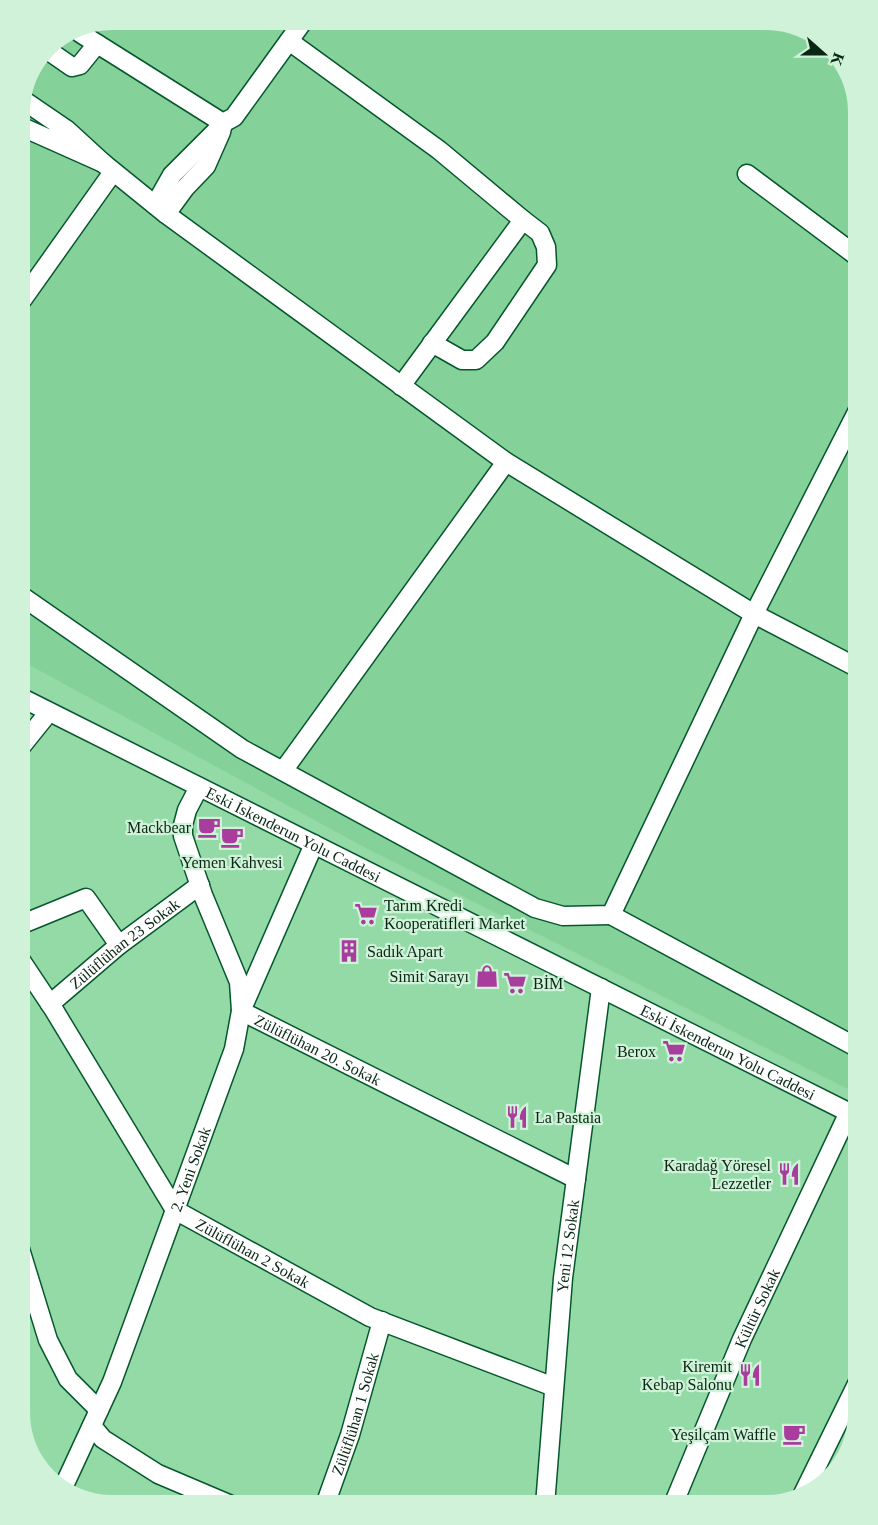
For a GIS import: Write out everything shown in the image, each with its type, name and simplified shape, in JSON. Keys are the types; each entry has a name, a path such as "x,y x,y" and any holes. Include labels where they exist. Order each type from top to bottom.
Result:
{"street":[{"path":"160,209 172,175 223,123 234,117 297,30"},
{"path":"83,35 223,123"},
{"path":"289,41 439,150 540,233 546,247 547,266 495,342 476,360 462,360 432,343"},
{"path":"54,54 72,67 80,65 97,44"},
{"path":"30,105 67,130 108,168 160,209 506,462 754,614 848,663"},
{"path":"30,131 108,168"},
{"path":"30,288 108,168"},
{"path":"747,174 848,250"},
{"path":"401,386 524,220"},
{"path":"611,915 754,614 848,430"},
{"path":"282,771 506,462"},
{"path":"30,602 242,749 536,908 563,916 611,915 848,1043"},
{"name":"Eski İskenderun Yolu Caddesi","path":"30,702 848,1111"},
{"path":"30,736 49,712"},
{"name":"Zülüflühan 20. Sokak","path":"199,787 183,825 183,836 239,982 241,1011 576,1179"},
{"name":"2. Yeni Sokak","path":"66,1481 116,1371 234,1049 241,1011 314,844"},
{"name":"Zülüflühan 23 Sokak","path":"50,1004 119,945 200,885"},
{"path":"30,921 86,898 119,945"},
{"path":"30,974 175,1210"},
{"name":"Yeni 12 Sokak","path":"546,1495 563,1278 601,987"},
{"name":"Kültür Sokak","path":"677,1495 742,1339 848,1126"},
{"name":"Zülüflühan 2 Sokak","path":"175,1210 382,1322 554,1387"},
{"path":"30,1282 48,1340 68,1378 95,1418 103,1439 190,1495"},
{"name":"Zülüflühan 1 Sokak","path":"329,1495 350,1435 382,1322"},
{"path":"808,1483 848,1402"}],"shaded area":[{"path":"112,30 772,30 802,38 820,50 834,66 845,91 848,112 848,1089 362,846 30,665 30,106 38,76 58,50 71,41 86,34"}],"place":[{"name":"Mackbear","path":"209,827"},
{"name":"Yemen Kahvesi","path":"232,837"},
{"name":"Tarım Kredi Kooperatifleri Market","path":"366,914"},
{"name":"Sadık Apart","path":"349,951"},
{"name":"Simit Sarayı","path":"487,976"},
{"name":"BİM","path":"515,983"},
{"name":"Berox","path":"674,1051"},
{"name":"La Pastaia","path":"517,1117"},
{"name":"Karadağ Yöresel Lezzetler","path":"789,1174"},
{"name":"Kiremit Kebap Salonu","path":"750,1375"},
{"name":"Yeşilçam Waffle","path":"794,1434"}]}
